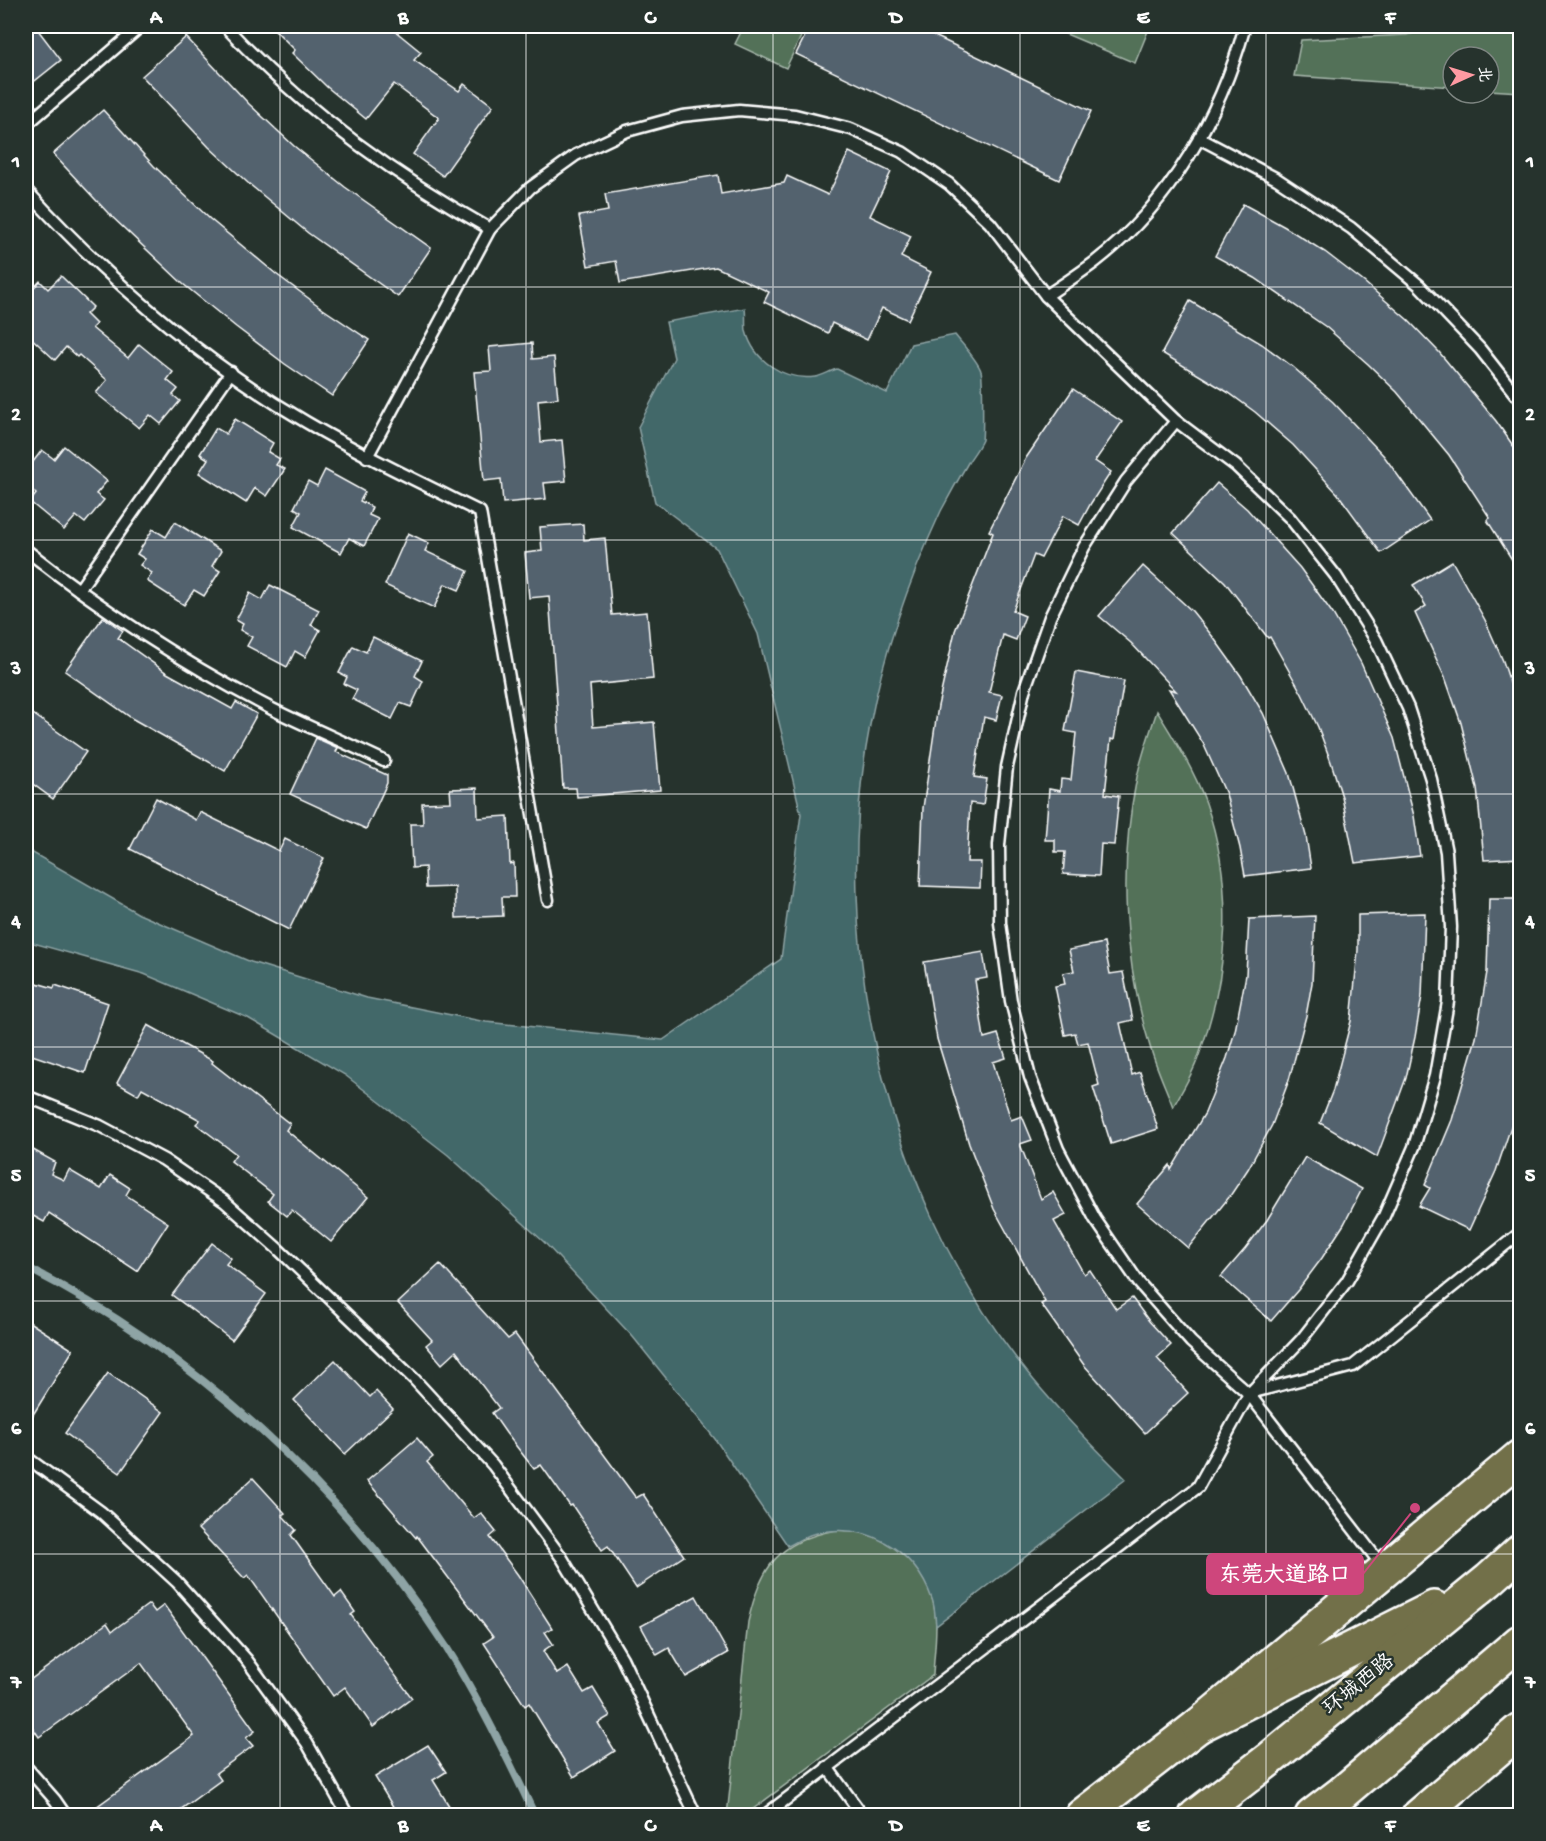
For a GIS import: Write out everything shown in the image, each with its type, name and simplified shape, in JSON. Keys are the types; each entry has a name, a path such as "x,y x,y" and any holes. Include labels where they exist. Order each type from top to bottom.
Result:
{"main road":[{"path":"1082,1815 1198,1726 1521,1457"},
{"name":"环城西路","path":"1196,1815 1271,1758 1521,1552"},
{"path":"1198,1726 1489,1580"},
{"path":"1312,1815 1342,1793 1521,1642"},
{"path":"1419,1815 1521,1730"}],"lane":[{"path":"26,125 141,26"},
{"path":"225,26 304,102 369,153 438,200 490,229"},
{"path":"1046,296 1096,261 1141,219 1179,171 1210,119 1235,63 1245,26"},
{"path":"368,457 490,229 530,188 576,155 627,131 693,114 739,110 795,114 851,129 902,152 950,184 990,223 1046,296 1176,421 1236,466 1290,518 1336,576 1376,640 1408,708 1431,779 1446,852 1451,927 1448,1002 1435,1076 1414,1147 1384,1216 1347,1281 1301,1340 1249,1394 1198,1487 827,1767 769,1814"},
{"path":"1198,138 1277,179 1351,228 1419,285 1480,348 1521,400"},
{"path":"26,190 62,229 137,299 231,372 303,421 368,457 480,512 548,900"},
{"path":"79,590 231,372"},
{"path":"1176,421 1126,481 1084,547 1050,617 1024,691 1007,767 999,845 1000,923 1011,1001 1030,1077 1058,1149 1095,1219 1139,1283 1191,1342 1249,1394 1385,1569"},
{"path":"26,550 79,590 165,648 272,709 384,761"},
{"path":"26,1096 100,1126 164,1160 224,1201 278,1249 414,1379 493,1465 562,1558 622,1658 696,1815"},
{"path":"1249,1394 1353,1366 1521,1233"},
{"path":"26,1457 101,1512 177,1582 246,1659 307,1743 348,1815"},
{"path":"26,1767 66,1815"},
{"path":"827,1767 863,1815"}],"green space":[{"path":"744,26 806,26 786,68 735,44"},
{"path":"1047,26 1150,26 1135,63"},
{"path":"1444,26 1520,26 1520,92 1501,91 1501,45 1441,45 1441,86 1294,76 1301,40 1406,35"},
{"path":"1157,711 1190,767 1206,803 1221,867 1224,899 1222,963 1216,995 1196,1064 1173,1107 1154,1059 1140,1010 1126,910 1131,810 1139,768"},
{"path":"836,1530 861,1532 876,1537 898,1550 916,1567 929,1589 935,1610 933,1675 745,1815 727,1816 748,1622 759,1586 766,1571 786,1549 800,1541"}],"water":[{"path":"745,308 746,331 756,351 772,367 792,376 815,377 837,369 887,393 911,344 955,335 977,362 982,375 982,440 941,511 918,563 882,670 870,725 859,807 857,890 863,973 878,1056 901,1138 931,1216 970,1290 1016,1358 1069,1420 1126,1479 936,1626 933,1602 924,1581 900,1553 885,1542 869,1535 832,1531 810,1535 788,1546 715,1439 633,1337 544,1242 448,1155 345,1075 248,1018 144,974 26,941 26,849 139,914 251,962 367,998 486,1022 663,1040 781,959 801,814 758,634 717,549 655,502 638,427 674,358 666,322"}],"building":[{"path":"26,26 35,26 61,60 26,88"},
{"path":"271,26 389,26 421,52 414,60 459,91 464,84 493,106 443,176 413,154 439,118 394,84 366,119 327,87 292,53 295,50"},
{"path":"810,26 914,26 1091,111 1059,180 796,54"},
{"path":"186,37 249,104 294,146 345,187 431,248 398,297 308,233 248,183 209,147 142,76"},
{"path":"103,110 154,166 210,219 276,274 369,340 332,396 285,364 183,284 108,213 53,154"},
{"path":"849,152 891,172 870,216 911,236 901,257 931,272 908,320 882,308 867,340 832,323 828,333 764,302 769,292 716,267 620,283 616,261 588,266 579,216 608,211 605,194 718,175 721,194 784,183 787,176 828,195"},
{"path":"1243,204 1325,252 1364,282 1408,320 1439,352 1496,421 1521,457 1521,574 1487,520 1490,518 1449,455 1397,392 1326,327 1255,278 1215,256"},
{"path":"61,276 93,307 86,314 96,324 92,328 128,358 139,344 173,372 167,380 178,389 173,395 180,401 161,424 150,415 139,428 96,393 107,380 79,355 77,357 66,347 55,360 26,333 26,296 40,281 48,289"},
{"path":"1190,301 1262,344 1333,402 1384,456 1430,520 1381,553 1338,494 1293,445 1229,393 1162,353"},
{"path":"532,343 533,359 554,357 558,398 538,400 541,442 562,440 566,481 544,483 546,499 503,503 501,479 484,481 474,372 491,371 489,347"},
{"path":"1073,389 1122,422 1095,461 1111,472 1079,525 1063,516 1041,558 1034,555 1013,611 1025,616 1016,640 1003,635 989,692 1002,695 996,720 984,717 974,777 987,779 983,805 970,803 967,862 981,862 980,888 920,886 923,808 938,706 955,631 993,533 989,531 1026,458"},
{"path":"235,419 273,443 268,452 280,459 276,465 285,469 267,496 255,488 246,503 199,473 208,459 200,454 216,428 226,434"},
{"path":"64,446 107,481 96,494 104,500 85,523 76,516 64,530 30,502 36,494 26,484 26,471 42,450 54,459"},
{"path":"325,470 365,492 360,501 372,507 369,515 378,519 364,546 349,538 341,553 293,527 301,512 294,508 308,481 317,486"},
{"path":"1217,483 1247,509 1300,568 1333,614 1361,663 1394,738 1414,816 1420,856 1355,863 1342,797 1318,727 1302,694 1270,637 1268,638 1225,582 1173,533"},
{"path":"175,522 221,551 212,566 220,571 204,596 194,590 184,605 147,581 152,573 140,565 145,559 137,554 153,529 166,537"},
{"path":"583,524 584,540 605,538 612,615 647,612 653,679 590,685 593,727 654,722 660,790 577,797 576,788 563,788 549,596 529,598 525,553 542,551 540,527"},
{"path":"408,533 429,543 425,551 468,571 459,590 445,584 434,608 385,585"},
{"path":"1452,561 1485,620 1503,661 1521,716 1521,858 1484,860 1477,788 1461,723 1446,680 1415,613 1426,606 1413,585"},
{"path":"1143,566 1192,611 1241,676 1263,713 1289,773 1306,836 1311,868 1245,876 1226,794 1203,743 1169,689 1176,691 1131,643 1099,616"},
{"path":"270,585 319,610 311,625 320,630 305,657 295,651 287,667 247,646 252,637 240,630 243,624 236,620 250,593 262,600"},
{"path":"103,617 123,631 118,638 167,673 232,709 236,702 257,714 225,771 133,719 65,671"},
{"path":"373,637 422,661 415,676 423,681 411,707 400,703 392,719 352,699 357,690 344,684 347,677 339,673 353,646 366,652"},
{"path":"1076,672 1124,681 1114,740 1111,739 1105,794 1119,796 1114,845 1101,844 1099,876 1063,874 1065,852 1055,852 1055,840 1045,840 1049,789 1060,791 1061,779 1071,780 1076,733 1065,731"},
{"path":"26,709 86,752 53,799 26,779"},
{"path":"316,738 338,748 336,752 387,775 387,783 366,829 290,794"},
{"path":"477,788 478,818 508,816 510,864 514,863 515,897 502,897 503,916 456,918 455,887 426,888 425,867 412,868 410,824 423,824 422,803 451,802 450,789"},
{"path":"156,798 196,820 200,812 279,851 285,839 324,858 289,930 130,849"},
{"path":"1489,899 1521,899 1521,1097 1496,1171 1469,1230 1419,1206 1430,1188 1425,1185 1452,1120 1476,1038 1487,972"},
{"path":"1425,913 1422,996 1415,1037 1406,1078 1377,1157 1320,1123 1333,1090 1351,1021 1358,950 1358,915"},
{"path":"1315,916 1312,983 1306,1016 1289,1080 1272,1125 1230,1196 1188,1248 1137,1204 1170,1165 1171,1170 1205,1113 1227,1058 1246,975 1249,919"},
{"path":"1104,943 1110,974 1123,972 1133,1020 1120,1023 1132,1075 1140,1072 1158,1129 1111,1144 1093,1087 1099,1085 1088,1042 1078,1044 1075,1033 1065,1035 1055,986 1065,984 1063,973 1074,971 1069,950"},
{"path":"983,952 987,978 975,980 984,1038 998,1034 1006,1058 993,1062 1011,1120 1022,1116 1032,1140 1020,1144 1041,1199 1053,1192 1066,1215 1054,1221 1084,1274 1090,1270 1116,1309 1132,1298 1171,1345 1157,1358 1188,1393 1145,1433 1084,1365 1041,1304 1045,1302 994,1209 969,1144 937,1039 924,962"},
{"path":"26,980 54,988 55,985 108,1003 85,1073 26,1053"},
{"path":"148,1025 213,1061 212,1063 290,1124 286,1130 368,1197 331,1242 292,1210 287,1216 268,1201 273,1194 231,1161 236,1154 196,1124 200,1120 142,1088 138,1095 117,1083"},
{"path":"26,1146 55,1162 51,1174 64,1180 69,1170 101,1189 110,1175 130,1188 126,1195 168,1223 137,1271 49,1213 44,1222 26,1212"},
{"path":"1305,1157 1362,1189 1344,1224 1322,1258 1271,1321 1221,1277 1267,1220"},
{"path":"212,1243 231,1258 226,1264 266,1294 232,1340 172,1295"},
{"path":"440,1264 508,1339 515,1334 636,1498 643,1494 684,1556 636,1588 608,1546 602,1550 572,1505 570,1506 541,1465 534,1469 506,1433 492,1413 499,1408 456,1351 442,1364 426,1345 432,1340 398,1303"},
{"path":"26,1320 73,1350 26,1426"},
{"path":"335,1360 370,1397 376,1391 393,1409 345,1454 294,1400"},
{"path":"108,1373 163,1412 120,1473 65,1433"},
{"path":"417,1438 433,1457 427,1462 474,1518 481,1513 496,1532 490,1537 552,1628 545,1632 553,1644 543,1651 557,1674 568,1667 584,1693 593,1688 610,1716 598,1723 615,1751 574,1777 529,1703 525,1706 484,1643 493,1637 417,1536 416,1538 367,1481"},
{"path":"253,1478 285,1513 282,1515 296,1530 291,1535 335,1597 341,1592 355,1612 351,1615 412,1698 373,1727 345,1687 333,1696 248,1575 244,1578 198,1529"},
{"path":"696,1596 728,1653 686,1677 669,1648 657,1655 641,1626"},
{"path":"149,1604 155,1612 164,1605 255,1731 246,1738 253,1746 216,1773 221,1780 173,1815 85,1815 194,1736 141,1663 39,1737 26,1718 26,1683 107,1623 112,1631"},
{"path":"428,1745 446,1772 433,1780 451,1809 439,1815 398,1815 375,1777"}],"waterway":[{"path":"26,1267 88,1301 148,1340 205,1383 260,1430 312,1480 361,1533 406,1589 446,1647 493,1730 535,1816"}],"place":[{"name":"东莞大道路口","path":"1415,1508"}]}
